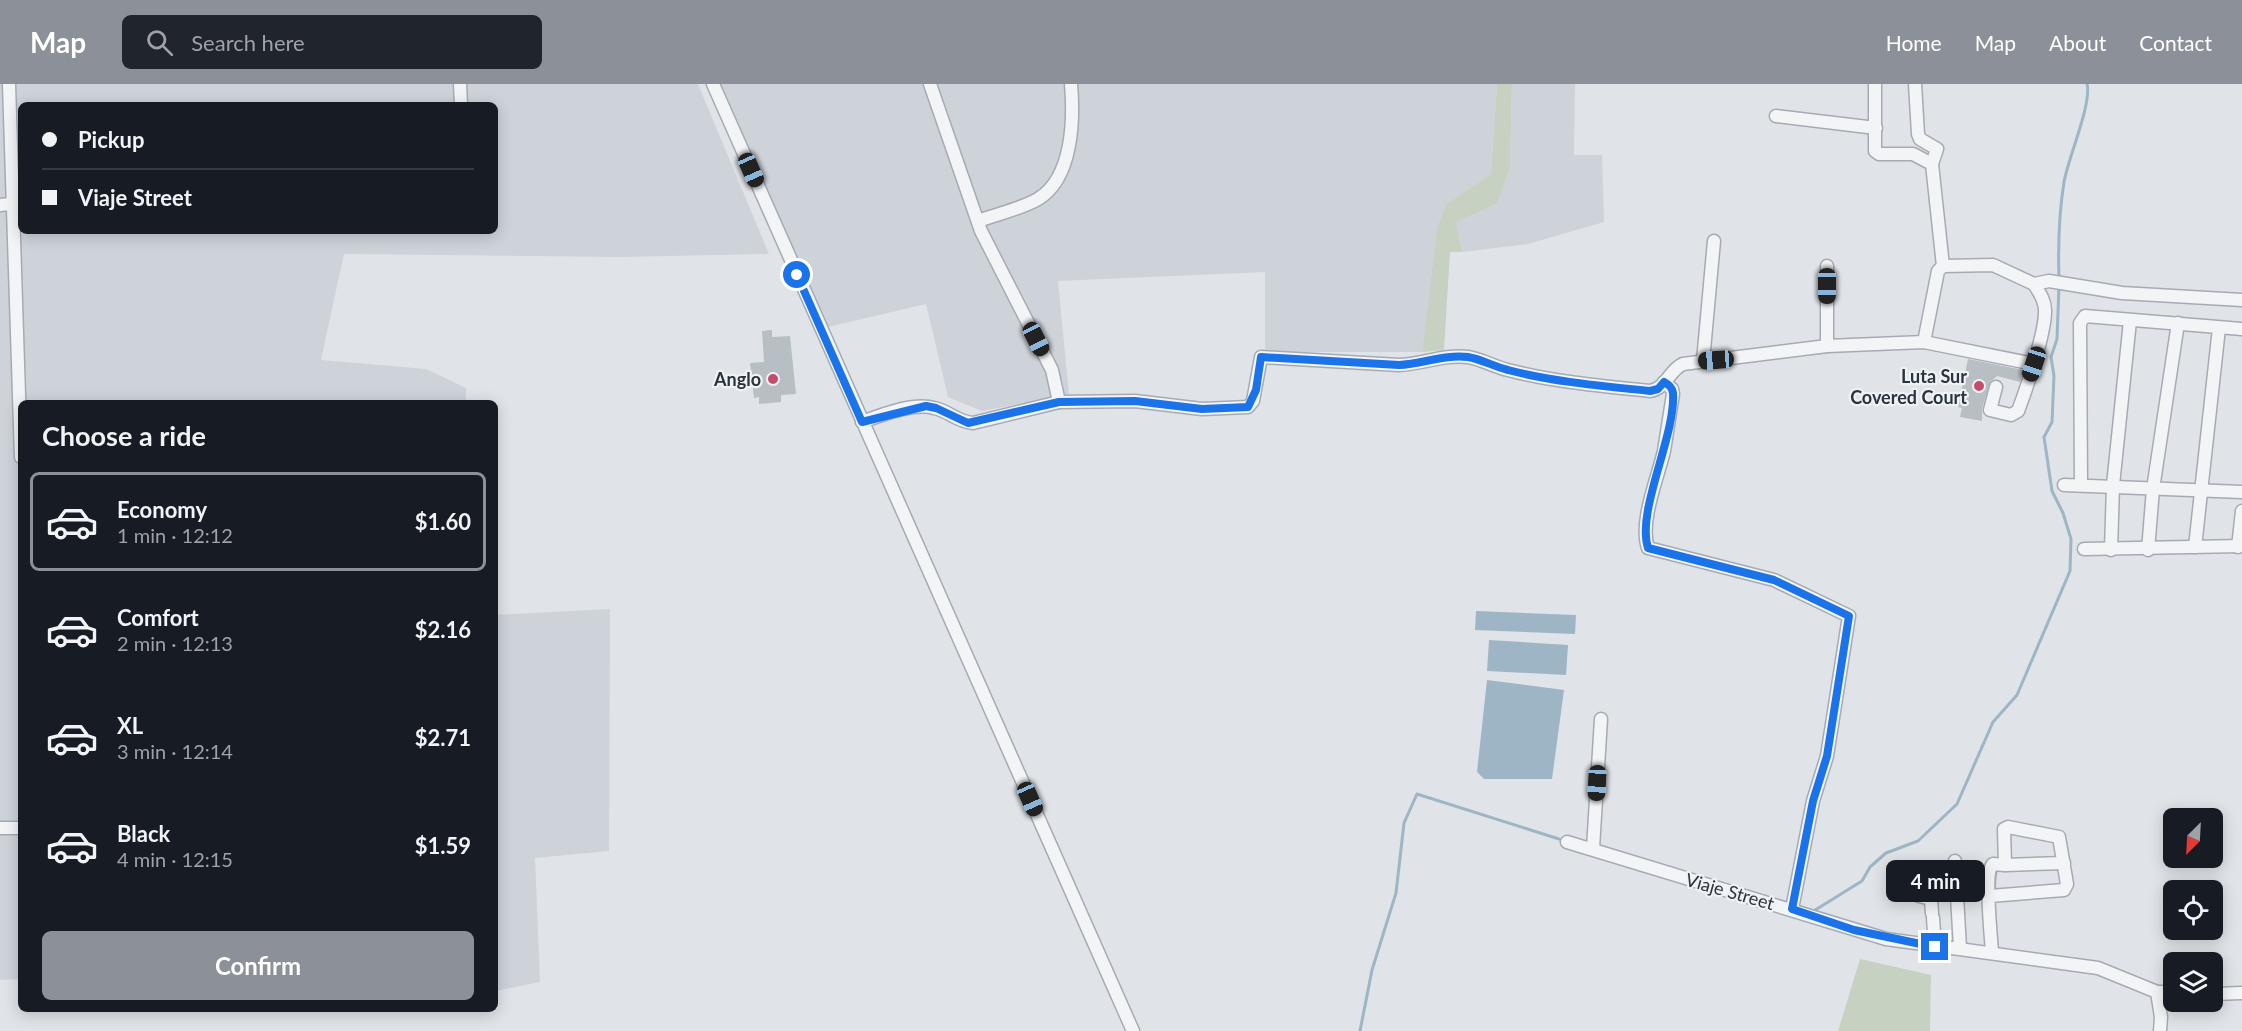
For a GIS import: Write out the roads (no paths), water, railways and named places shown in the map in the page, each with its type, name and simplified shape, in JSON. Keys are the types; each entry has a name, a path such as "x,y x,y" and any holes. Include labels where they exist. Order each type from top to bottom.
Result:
{"street":[{"path":"9,84 17,203 20,400"},
{"path":"460,84 460,102"},
{"path":"713,84 1132,1031"},
{"path":"930,84 978,221 1052,370 1059,402"},
{"path":"978,221 1038,200 1052,189 1066,155 1071,119 1071,84"},
{"path":"1875,84 1875,151 1879,154 1913,154 1932,164"},
{"path":"1915,84 1918,134 1920,139 1937,149 1932,164 1943,266"},
{"path":"1776,116 1876,128"},
{"path":"0,205 17,203"},
{"path":"0,226 17,223"},
{"path":"1702,361 1714,241"},
{"path":"1827,266 1827,346"},
{"path":"1924,342 1938,271 1943,266 1993,266 2034,284 2042,297 2046,310 2034,364 2015,414 1990,410 1996,387"},
{"path":"2034,284 2049,281 2122,293 2242,300"},
{"path":"2081,484 2080,323 2085,316 2242,329"},
{"path":"2111,550 2113,485 2130,321"},
{"path":"2148,550 2153,489 2178,323"},
{"path":"2195,548 2219,328"},
{"path":"862,422 926,406 942,410 960,421 973,423 1059,402 1135,401 1202,409 1248,407 1256,390 1261,357 1399,365 1416,364 1435,359 1468,357 1508,370 1583,384 1650,391 1658,389 1678,366 1827,346 1924,342 2034,364"},
{"path":"1664,382 1673,394 1664,452 1650,508 1646,536 1648,548 1774,580 1849,616 1827,756 1813,801 1792,909"},
{"path":"2064,485 2113,485 2153,489 2242,492"},
{"path":"2084,549 2148,550 2240,547 2242,511"},
{"path":"1593,848 1600,719"},
{"path":"1989,896 2064,890 2067,884 2061,841 2057,835 2008,827 2003,833 2005,865"},
{"path":"0,828 18,828"},
{"name":"Viaje Street","path":"1567,842 1792,909 1854,930 1935,947 1992,952 2098,968 2157,992 2163,992"},
{"path":"1955,861 1960,948"},
{"path":"1992,952 1990,866 2064,863"},
{"path":"1918,884 1919,896 1931,899 1935,947"},
{"path":"2157,992 2161,1017 2160,1031"},
{"path":"2223,994 2241,993"}],"water":[{"path":"1476,611 1576,615 1575,634 1475,630"},
{"path":"1489,640 1568,645 1566,675 1487,671"},
{"path":"1487,680 1564,690 1552,779 1484,779 1477,772"}],"waterway":[{"path":"2059,279 2059,230 2064,182 2083,117 2088,93 2087,84"},
{"path":"1812,912 1862,881 1870,867 1886,853 1918,841 1957,804 1993,722 2017,695 2070,571 2071,539 2063,513 2052,491 2044,437 2052,422 2054,376 2051,357 2057,339 2059,286"},
{"path":"1360,1031 1372,970 1396,893 1404,823 1417,794 1559,839"}],"place":[{"name":"Anglo","path":"773,379"},
{"name":"Luta Sur Covered Court","path":"1979,386"}]}
